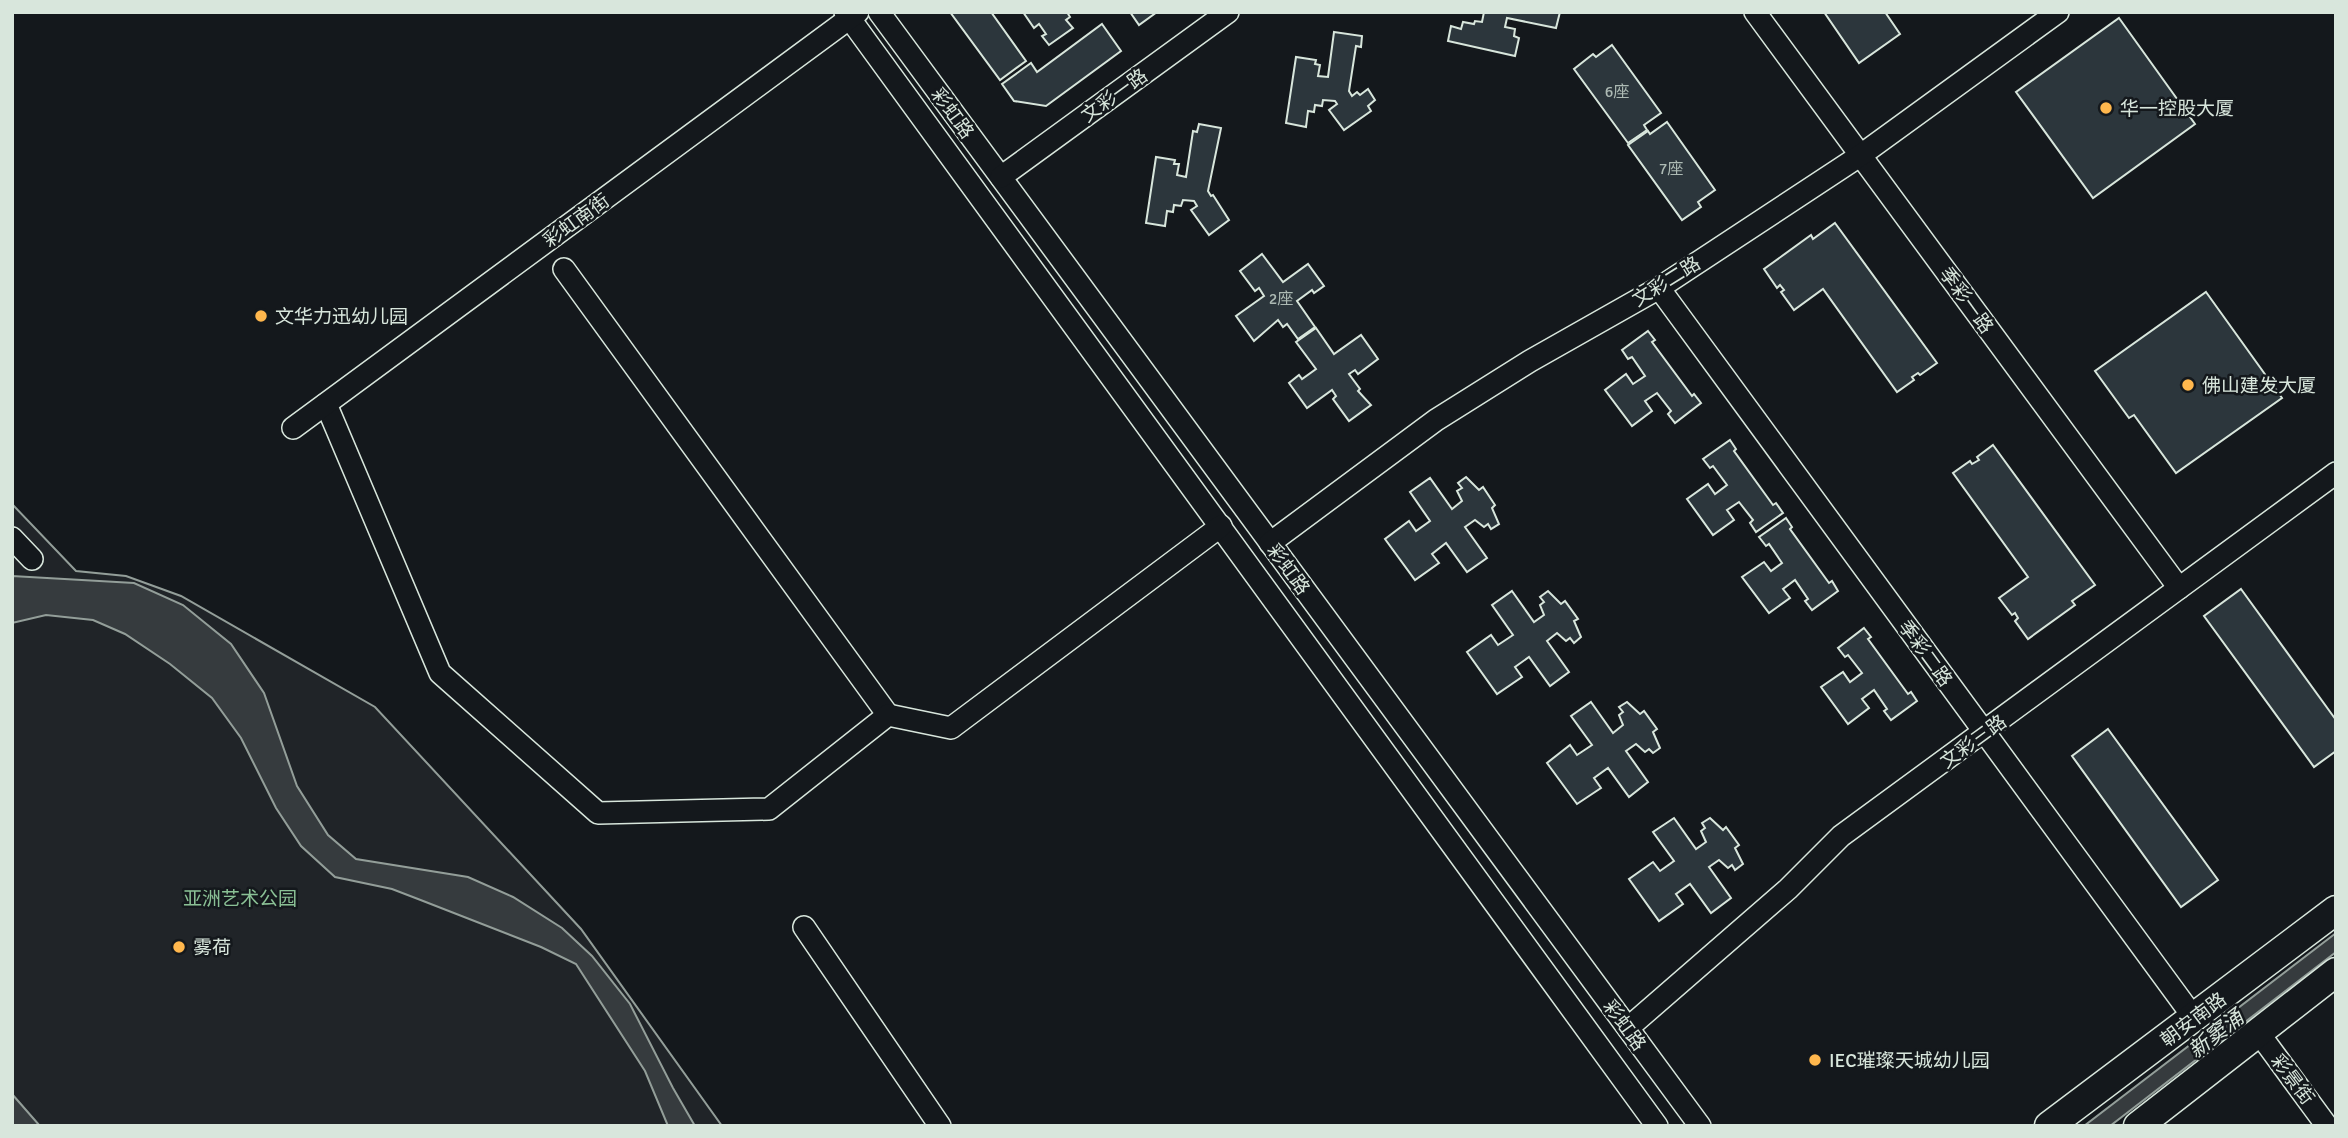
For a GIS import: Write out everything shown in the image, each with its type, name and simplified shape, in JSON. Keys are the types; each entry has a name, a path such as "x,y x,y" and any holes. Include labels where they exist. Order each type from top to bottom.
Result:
{"main road":[{"name":"朝安南路","path":"2049,1126 2336,910"},
{"path":"2137,1126 2336,972"}],"street":[{"name":"彩虹路","path":"879,12 1700,1126"},
{"name":"文彩一路","path":"1001,177 1228,12"},
{"name":"季彩一路","path":"1755,12 2179,588"},
{"name":"文彩二路","path":"1270,543 1436,419 1530,361 1659,288 1861,155 2058,12"},
{"name":"彩虹路","path":"851,14 1657,1126"},
{"name":"彩虹南街","path":"293,428 851,14"},
{"path":"564,269 888,715 951,729 1221,526"},
{"name":"季彩二路","path":"1659,288 2194,1018"},
{"path":"326,404 440,673 598,813 769,809 888,715"},
{"name":"文彩三路","path":"1628,1028 1788,889 1841,836 2336,473"},
{"path":"12,538 32,559"},
{"path":"804,927 940,1126"},
{"name":"彩景街","path":"2258,1032 2328,1126"}],"green space":[{"name":"亚洲艺术公园","path":"12,504 76,571 126,576 181,596 375,707 581,929 722,1126 12,1126"}],"water":[{"path":"12,576 134,583 183,605 231,644 264,693 297,786 328,835 356,859 468,877 513,897 562,928 592,956 630,1004 695,1126 668,1126 645,1071 576,964 541,947 392,889 335,877 301,846 276,808 241,738 212,698 170,664 125,634 93,620 46,615 12,623"},
{"name":"新窦涌","path":"2336,933 2336,952 2110,1126 2084,1126"},
{"path":"12,1094 40,1126 12,1126"}],"building":[{"path":"950,12 991,12 1026,61 1000,80"},
{"path":"1023,12 1067,12 1070,17 1066,20 1073,28 1049,45 1042,36 1046,34 1039,24 1034,28"},
{"path":"1130,12 1157,12 1139,25"},
{"path":"1484,12 1560,12 1556,28 1507,18 1505,27 1515,29 1514,36 1519,38 1515,56 1448,41 1451,26 1461,29 1463,22 1482,22"},
{"path":"1824,12 1885,12 1900,34 1859,63"},
{"name":"华一控股大厦","path":"2119,18 2195,124 2093,198 2016,92"},
{"path":"1102,24 1121,51 1046,106 1014,101 1002,84 1031,63 1037,72"},
{"path":"1334,32 1362,36 1361,47 1356,46 1349,91 1352,96 1357,92 1360,95 1368,89 1375,100 1368,106 1371,111 1344,130 1329,110 1337,104 1335,101 1323,100 1322,106 1315,105 1314,112 1308,111 1306,127 1286,123 1296,57 1316,60 1315,64 1320,65 1318,76 1328,77"},
{"path":"1612,45 1661,113 1644,125 1647,130 1628,143 1574,69 1593,54 1596,57"},
{"path":"1667,122 1715,190 1698,202 1701,207 1682,220 1628,145"},
{"path":"1199,124 1221,128 1208,191 1229,220 1209,235 1191,210 1197,206 1194,201 1183,200 1181,206 1174,205 1173,212 1167,211 1165,226 1146,223 1156,157 1175,160 1174,164 1179,164 1177,175 1186,177 1193,131 1197,132"},
{"path":"1835,223 1937,363 1920,375 1918,373 1912,377 1914,380 1897,392 1823,289 1794,310 1781,292 1784,290 1780,285 1777,288 1764,269 1811,235 1813,239"},
{"path":"1262,254 1283,282 1308,264 1324,286 1314,293 1312,290 1297,301 1315,327 1298,339 1287,324 1283,327 1278,320 1254,341 1236,316 1264,296 1259,288 1255,291 1240,271"},
{"name":"佛山建发大厦","path":"2206,292 2282,398 2176,473 2134,415 2129,418 2095,371"},
{"path":"1316,328 1334,354 1361,335 1378,359 1358,374 1355,370 1349,374 1360,389 1358,391 1371,405 1349,421 1333,399 1336,396 1332,390 1307,408 1289,383 1299,375 1302,379 1316,369 1296,342"},
{"path":"1648,331 1655,340 1652,342 1692,396 1694,394 1701,403 1675,423 1668,414 1671,411 1657,393 1645,401 1652,411 1632,426 1605,390 1626,374 1633,384 1645,376 1632,357 1628,359 1622,350"},
{"path":"1730,440 1736,449 1734,451 1773,505 1776,503 1783,513 1756,532 1750,523 1753,520 1739,502 1727,510 1734,520 1713,535 1687,499 1708,484 1715,494 1727,485 1713,466 1710,468 1703,459"},
{"path":"1993,445 2095,585 2072,601 2075,605 2028,639 2015,621 2018,618 2015,613 2012,615 1999,598 2028,577 1953,473 1970,461 1972,464 1979,460 1977,457"},
{"path":"1466,477 1479,490 1483,487 1495,505 1492,508 1499,524 1491,529 1488,524 1484,527 1475,520 1465,527 1487,558 1467,572 1446,543 1432,554 1439,563 1415,580 1385,539 1409,521 1416,531 1430,521 1410,492 1430,478 1452,509 1462,501 1457,491 1462,488 1458,483"},
{"path":"1786,518 1792,527 1790,529 1829,583 1832,581 1838,591 1812,610 1795,580 1783,589 1790,598 1769,613 1742,577 1764,562 1771,571 1782,563 1769,544 1766,546 1759,537"},
{"path":"2241,589 2336,720 2336,751 2314,767 2204,616"},
{"path":"1512,591 1534,622 1544,615 1540,605 1544,602 1540,597 1548,591 1561,604 1565,601 1578,619 1574,621 1581,637 1574,643 1570,638 1566,641 1557,633 1547,641 1569,672 1550,686 1529,657 1515,667 1522,677 1497,694 1467,652 1491,635 1498,645 1513,635 1492,605"},
{"path":"1864,628 1871,637 1868,639 1908,694 1911,692 1917,701 1891,720 1874,690 1862,699 1869,708 1848,724 1821,687 1843,672 1850,682 1862,673 1848,655 1845,657 1838,648"},
{"path":"1591,702 1613,733 1623,725 1619,715 1623,712 1619,707 1627,702 1640,714 1644,711 1657,729 1653,732 1660,748 1653,753 1649,749 1645,752 1636,744 1626,751 1648,782 1629,797 1608,768 1594,778 1601,788 1577,804 1547,763 1570,745 1577,755 1592,745 1571,716"},
{"path":"2108,729 2218,880 2181,907 2072,756"},
{"path":"1674,818 1696,849 1706,842 1701,831 1705,828 1702,823 1710,818 1723,830 1726,827 1739,845 1735,848 1743,864 1735,870 1732,865 1728,868 1719,860 1709,867 1731,898 1711,913 1690,884 1676,894 1683,904 1659,921 1629,879 1653,862 1660,871 1674,861 1653,832"}],"place":[{"name":"华一控股大厦","path":"2106,108"},
{"name":"文华力迅幼儿园","path":"261,316"},
{"name":"佛山建发大厦","path":"2188,385"},
{"name":"雾荷","path":"179,947"},
{"name":"IEC璀璨天城幼儿园","path":"1815,1060"}]}
